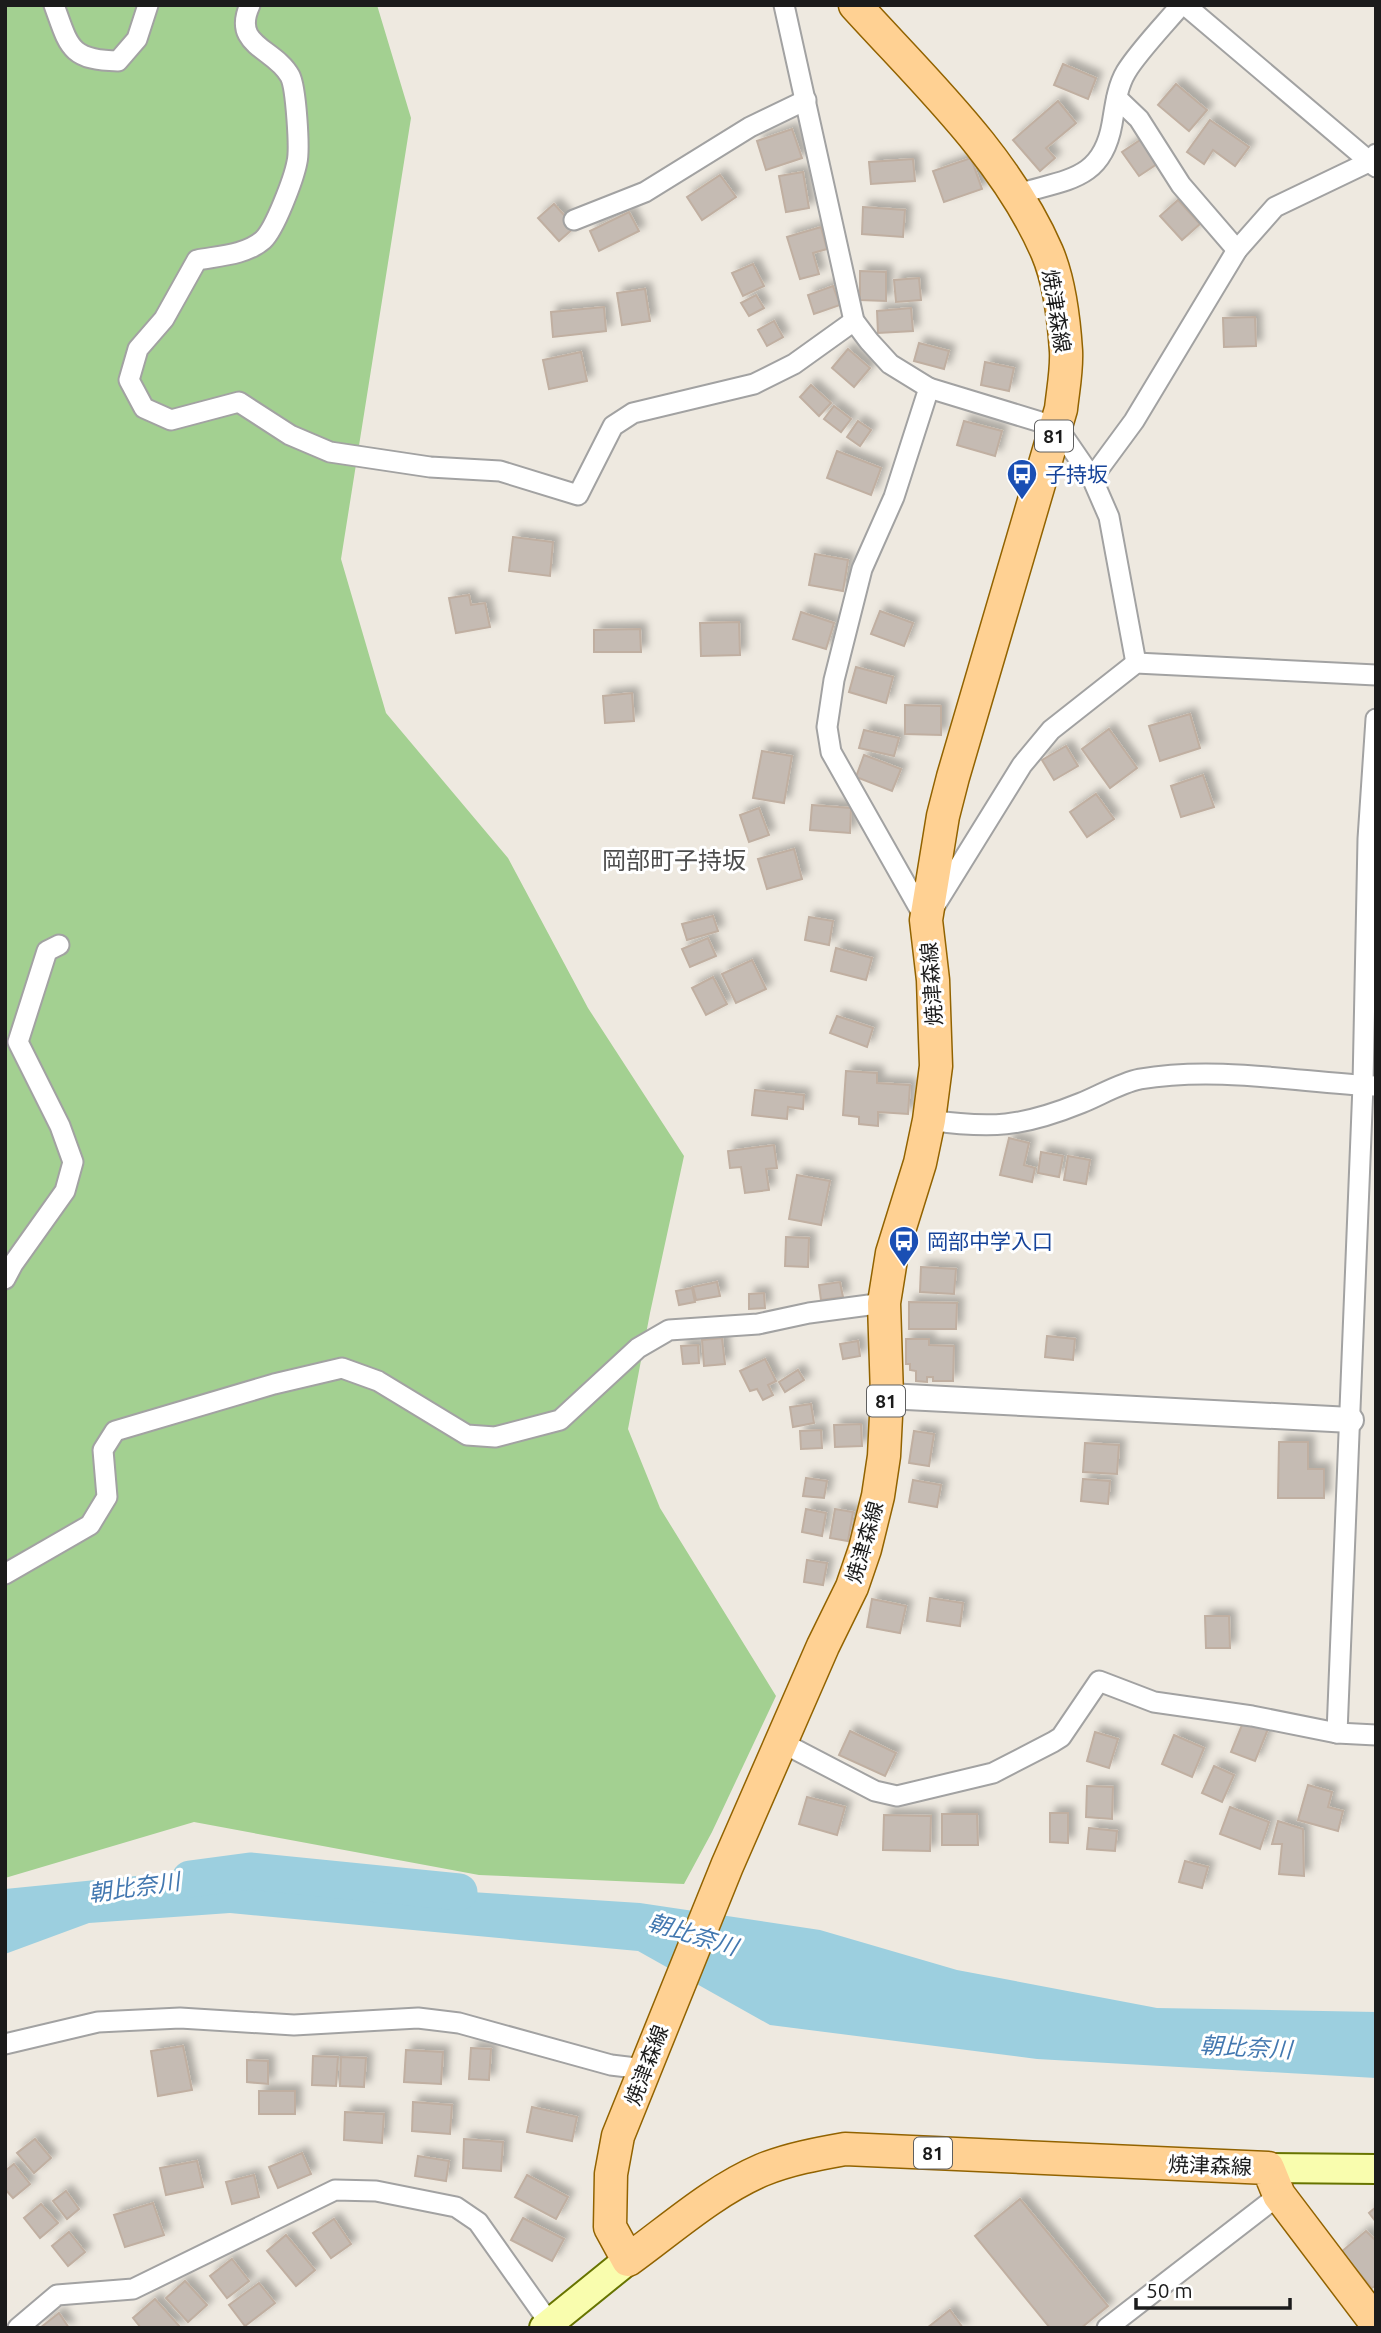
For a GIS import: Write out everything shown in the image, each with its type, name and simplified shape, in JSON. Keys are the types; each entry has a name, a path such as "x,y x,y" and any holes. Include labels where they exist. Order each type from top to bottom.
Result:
{"main road":[{"name":"焼津森線","path":"855,5 989,154 1018,194 1048,254 1061,309 1066,353 1061,409 943,816 926,920 933,980 936,1066 920,1163 892,1253 884,1303 887,1396 884,1456 878,1496 865,1549 852,1587 727,1866 618,2136 611,2174 610,2227 628,2260 728,2187 762,2170 803,2157 845,2149 1274,2181"},
{"path":"1376,2169 1274,2181 1376,2323"},
{"path":"549,2326 628,2260"}],"street":[{"path":"54,5 69,46 92,61 118,61 137,39 148,5"},
{"path":"250,5 244,19 247,35 290,75 298,160 275,222 264,239 248,250 197,260 163,319 138,349 129,380 144,408 171,420 239,402 290,435 330,452 430,467 500,471 578,495 613,426 633,413 754,384 794,364 854,321"},
{"path":"784,5 854,321 890,364 929,388 1057,427 1092,478 1109,517 1136,663"},
{"path":"1018,194 1084,174 1099,162 1109,142 1117,98 1126,72 1183,5 1374,161 1275,207 1237,250 1134,421 1092,478"},
{"path":"1117,98 1139,119 1181,185 1237,250"},
{"path":"574,220 645,192 750,127 806,100"},
{"path":"929,388 894,497 862,569 834,680 827,727 831,752 926,920 1022,765 1051,730 1136,663 1376,675"},
{"path":"1337,1733 1369,1086 1368,839 1376,719"},
{"path":"5,1279 65,1191 73,1162 60,1126 18,1042 47,951 58,945"},
{"path":"929,1120 972,1126 1010,1125 1054,1114 1136,1080 1180,1074 1369,1086"},
{"path":"5,1574 90,1525 107,1497 103,1450 115,1431 274,1384 342,1368 378,1381 467,1436 495,1437 560,1420 638,1349 668,1330 758,1324 809,1313 884,1303"},
{"path":"887,1396 1351,1420"},
{"path":"781,1742 875,1791 897,1796 993,1773 1054,1742 1061,1737 1099,1681 1154,1702 1252,1716 1337,1733 1376,1735"},
{"path":"5,2044 98,2022 180,2018 294,2025 418,2018 459,2023 611,2065 648,2058"},
{"path":"1107,2328 1274,2181"},
{"path":"18,2328 57,2295 133,2289 335,2190 376,2191 456,2207 478,2222 549,2326"}],"green space":[{"path":"5,5 377,5 411,118 341,559 386,713 508,858 588,1008 684,1156 628,1429 660,1508 776,1696 712,1832 684,1884 479,1875 194,1822 5,1878"}],"water":[{"path":"207,1869 409,1888 640,1903 820,1930 957,1970 1157,2008 1376,2012 1376,2078 1037,2059 770,2025 638,1951 230,1913 89,1923 5,1954 5,1889"}],"building":[{"path":"1063,64 1096,78 1088,99 1054,85"},
{"path":"1176,84 1207,110 1189,131 1158,105"},
{"path":"1058,101 1076,123 1046,148 1055,158 1040,171 1013,140"},
{"path":"1210,120 1249,147 1235,166 1213,150 1204,164 1187,152"},
{"path":"792,129 802,158 766,170 757,141"},
{"path":"1143,138 1160,162 1139,176 1122,152"},
{"path":"971,158 982,189 944,202 933,171"},
{"path":"913,159 915,181 871,184 869,162"},
{"path":"803,172 809,208 786,212 779,176"},
{"path":"720,175 736,197 702,220 687,197"},
{"path":"1178,200 1200,224 1182,240 1160,216"},
{"path":"554,204 575,227 559,241 538,218"},
{"path":"863,207 905,210 903,237 862,234"},
{"path":"629,212 639,231 599,251 590,231"},
{"path":"821,227 827,249 813,253 819,274 800,279 787,237"},
{"path":"753,264 764,286 743,296 732,273"},
{"path":"860,271 886,272 886,301 860,300"},
{"path":"919,278 921,300 896,302 894,280"},
{"path":"833,286 840,305 814,314 808,295"},
{"path":"645,289 650,321 622,325 617,293"},
{"path":"756,295 764,308 749,316 741,303"},
{"path":"604,307 606,331 553,337 551,312"},
{"path":"911,308 913,331 878,333 877,311"},
{"path":"1255,317 1256,346 1224,347 1223,318"},
{"path":"774,321 783,337 767,346 758,330"},
{"path":"919,343 949,351 944,369 914,361"},
{"path":"848,349 870,368 854,387 832,368"},
{"path":"581,352 587,381 549,389 543,360"},
{"path":"985,362 1014,368 1009,391 981,385"},
{"path":"811,385 831,403 819,416 800,397"},
{"path":"834,406 851,419 841,432 824,419"},
{"path":"858,421 871,430 860,446 847,437"},
{"path":"964,421 1002,431 995,456 957,445"},
{"path":"837,451 881,468 871,495 827,478"},
{"path":"513,537 553,542 550,576 509,571"},
{"path":"815,554 848,560 843,591 809,585"},
{"path":"469,595 471,605 485,603 490,627 456,633 449,598"},
{"path":"880,611 913,623 904,646 871,634"},
{"path":"801,612 834,623 826,649 793,639"},
{"path":"739,622 740,655 701,656 700,623"},
{"path":"640,629 641,652 594,652 594,630"},
{"path":"856,667 893,677 886,703 849,692"},
{"path":"632,693 634,721 605,723 603,696"},
{"path":"905,705 941,706 941,735 905,734"},
{"path":"1190,714 1200,748 1160,761 1149,726"},
{"path":"1109,729 1137,768 1110,788 1082,749"},
{"path":"864,730 899,738 894,756 859,748"},
{"path":"1066,746 1078,766 1054,780 1042,760"},
{"path":"762,751 792,756 784,803 753,798"},
{"path":"864,755 901,769 892,791 856,777"},
{"path":"1203,775 1214,807 1181,817 1171,786"},
{"path":"1096,794 1114,819 1087,837 1070,812"},
{"path":"812,805 851,808 850,833 810,830"},
{"path":"759,808 769,835 749,842 740,815"},
{"path":"794,849 802,879 767,889 758,859"},
{"path":"713,916 718,931 687,940 682,924"},
{"path":"809,917 833,921 829,945 805,940"},
{"path":"708,938 716,956 690,967 682,949"},
{"path":"836,948 872,958 866,980 831,971"},
{"path":"752,960 766,989 736,1003 722,974"},
{"path":"713,977 727,1004 706,1015 692,988"},
{"path":"837,1016 873,1028 867,1047 830,1033"},
{"path":"846,1071 877,1073 877,1083 910,1085 908,1114 878,1112 878,1126 859,1124 859,1117 843,1115"},
{"path":"755,1090 804,1095 803,1109 788,1107 787,1119 752,1115"},
{"path":"1009,1138 1029,1143 1024,1165 1035,1168 1032,1182 1000,1175"},
{"path":"774,1145 777,1168 766,1169 769,1190 745,1193 741,1167 730,1168 728,1151"},
{"path":"1041,1152 1063,1156 1059,1177 1038,1173"},
{"path":"1068,1156 1090,1160 1086,1184 1064,1180"},
{"path":"797,1175 830,1181 821,1225 789,1219"},
{"path":"786,1237 809,1238 808,1267 785,1266"},
{"path":"921,1267 956,1269 954,1294 920,1292"},
{"path":"717,1282 720,1296 696,1300 693,1287"},
{"path":"840,1282 843,1297 821,1300 819,1285"},
{"path":"692,1288 695,1302 679,1305 676,1291"},
{"path":"764,1293 765,1308 749,1309 749,1294"},
{"path":"909,1302 957,1303 956,1329 909,1329"},
{"path":"1047,1336 1075,1339 1073,1360 1045,1357"},
{"path":"722,1338 725,1364 704,1366 702,1340"},
{"path":"906,1339 929,1339 929,1345 954,1346 953,1381 933,1381 933,1377 927,1377 927,1382 916,1381 916,1371 910,1370 910,1364 906,1364"},
{"path":"858,1341 860,1356 843,1359 840,1344"},
{"path":"698,1345 699,1363 683,1364 681,1346"},
{"path":"765,1359 776,1381 768,1385 773,1395 763,1400 757,1389 750,1391 740,1371"},
{"path":"798,1370 804,1380 785,1392 779,1382"},
{"path":"811,1404 814,1423 793,1427 790,1407"},
{"path":"861,1424 862,1446 835,1447 834,1425"},
{"path":"821,1430 822,1448 801,1449 800,1431"},
{"path":"914,1431 934,1434 929,1466 909,1463"},
{"path":"1279,1442 1308,1442 1308,1469 1324,1469 1324,1498 1278,1498"},
{"path":"1085,1443 1119,1445 1117,1474 1083,1472"},
{"path":"806,1478 827,1481 824,1498 803,1496"},
{"path":"1083,1479 1110,1481 1108,1504 1081,1501"},
{"path":"913,1480 941,1485 937,1507 909,1502"},
{"path":"806,1509 826,1513 822,1536 802,1532"},
{"path":"835,1509 853,1512 848,1541 830,1538"},
{"path":"807,1560 827,1563 823,1585 804,1582"},
{"path":"930,1598 963,1603 960,1626 927,1621"},
{"path":"872,1599 906,1606 900,1633 867,1627"},
{"path":"1205,1616 1229,1616 1230,1648 1206,1648"},
{"path":"1244,1720 1268,1729 1255,1761 1231,1752"},
{"path":"850,1731 896,1753 885,1776 839,1755"},
{"path":"1095,1732 1118,1739 1109,1768 1087,1761"},
{"path":"1174,1735 1204,1748 1192,1777 1162,1764"},
{"path":"1214,1766 1234,1775 1222,1802 1202,1793"},
{"path":"1308,1785 1332,1792 1328,1807 1343,1811 1338,1831 1298,1820"},
{"path":"1087,1786 1113,1787 1112,1819 1086,1817"},
{"path":"807,1797 845,1807 837,1835 799,1824"},
{"path":"1230,1807 1269,1822 1260,1849 1220,1834"},
{"path":"1050,1813 1068,1813 1068,1843 1050,1842"},
{"path":"942,1814 977,1814 978,1845 942,1845"},
{"path":"884,1815 931,1816 930,1851 883,1850"},
{"path":"1278,1821 1303,1829 1304,1876 1279,1874 1282,1844 1272,1844"},
{"path":"1089,1828 1117,1831 1115,1851 1087,1849"},
{"path":"1185,1861 1208,1867 1202,1888 1179,1882"},
{"path":"183,2046 192,2090 158,2096 151,2051"},
{"path":"471,2048 491,2049 489,2080 469,2079"},
{"path":"406,2050 443,2052 441,2084 404,2082"},
{"path":"313,2056 338,2057 336,2086 312,2085"},
{"path":"341,2057 366,2058 364,2087 340,2086"},
{"path":"247,2060 268,2061 268,2084 247,2082"},
{"path":"259,2091 295,2091 295,2114 259,2114"},
{"path":"413,2102 452,2105 450,2134 412,2131"},
{"path":"532,2107 577,2117 572,2141 527,2132"},
{"path":"345,2112 384,2114 382,2143 344,2140"},
{"path":"35,2139 51,2158 34,2173 17,2153"},
{"path":"464,2139 503,2142 501,2171 463,2168"},
{"path":"302,2153 311,2174 278,2188 269,2167"},
{"path":"418,2156 449,2161 446,2181 415,2176"},
{"path":"197,2161 203,2187 166,2195 160,2168"},
{"path":"14,2164 30,2184 13,2198 5,2189 5,2171"},
{"path":"254,2175 259,2197 232,2204 226,2182"},
{"path":"527,2175 568,2197 556,2219 515,2197"},
{"path":"66,2191 79,2209 67,2219 53,2201"},
{"path":"1020,2199 1108,2306 1081,2328 1050,2328 975,2236"},
{"path":"153,2203 164,2235 125,2247 114,2215"},
{"path":"41,2204 58,2223 40,2238 24,2218"},
{"path":"1376,2207 1376,2222 1369,2213"},
{"path":"523,2218 564,2239 552,2261 511,2240"},
{"path":"334,2219 351,2244 331,2258 313,2233"},
{"path":"1366,2231 1376,2241 1376,2285 1372,2288 1341,2252"},
{"path":"69,2232 85,2252 68,2266 52,2246"},
{"path":"286,2235 315,2270 296,2286 267,2251"},
{"path":"232,2259 249,2281 227,2298 210,2276"},
{"path":"185,2281 207,2305 188,2322 166,2298"},
{"path":"259,2283 275,2303 245,2326 229,2305"},
{"path":"155,2299 181,2328 141,2328 133,2318"},
{"path":"950,2310 963,2328 927,2328"},
{"path":"59,2313 69,2328 40,2328"}],"waterway":[{"name":"朝比奈川","path":"190,1879 250,1871 459,1892"}],"place":[{"name":"子持坂","path":"1022,501"},
{"name":"岡部中学入口","path":"904,1268"}],"district":[{"name":"岡部町子持坂","path":"674,860"}]}
